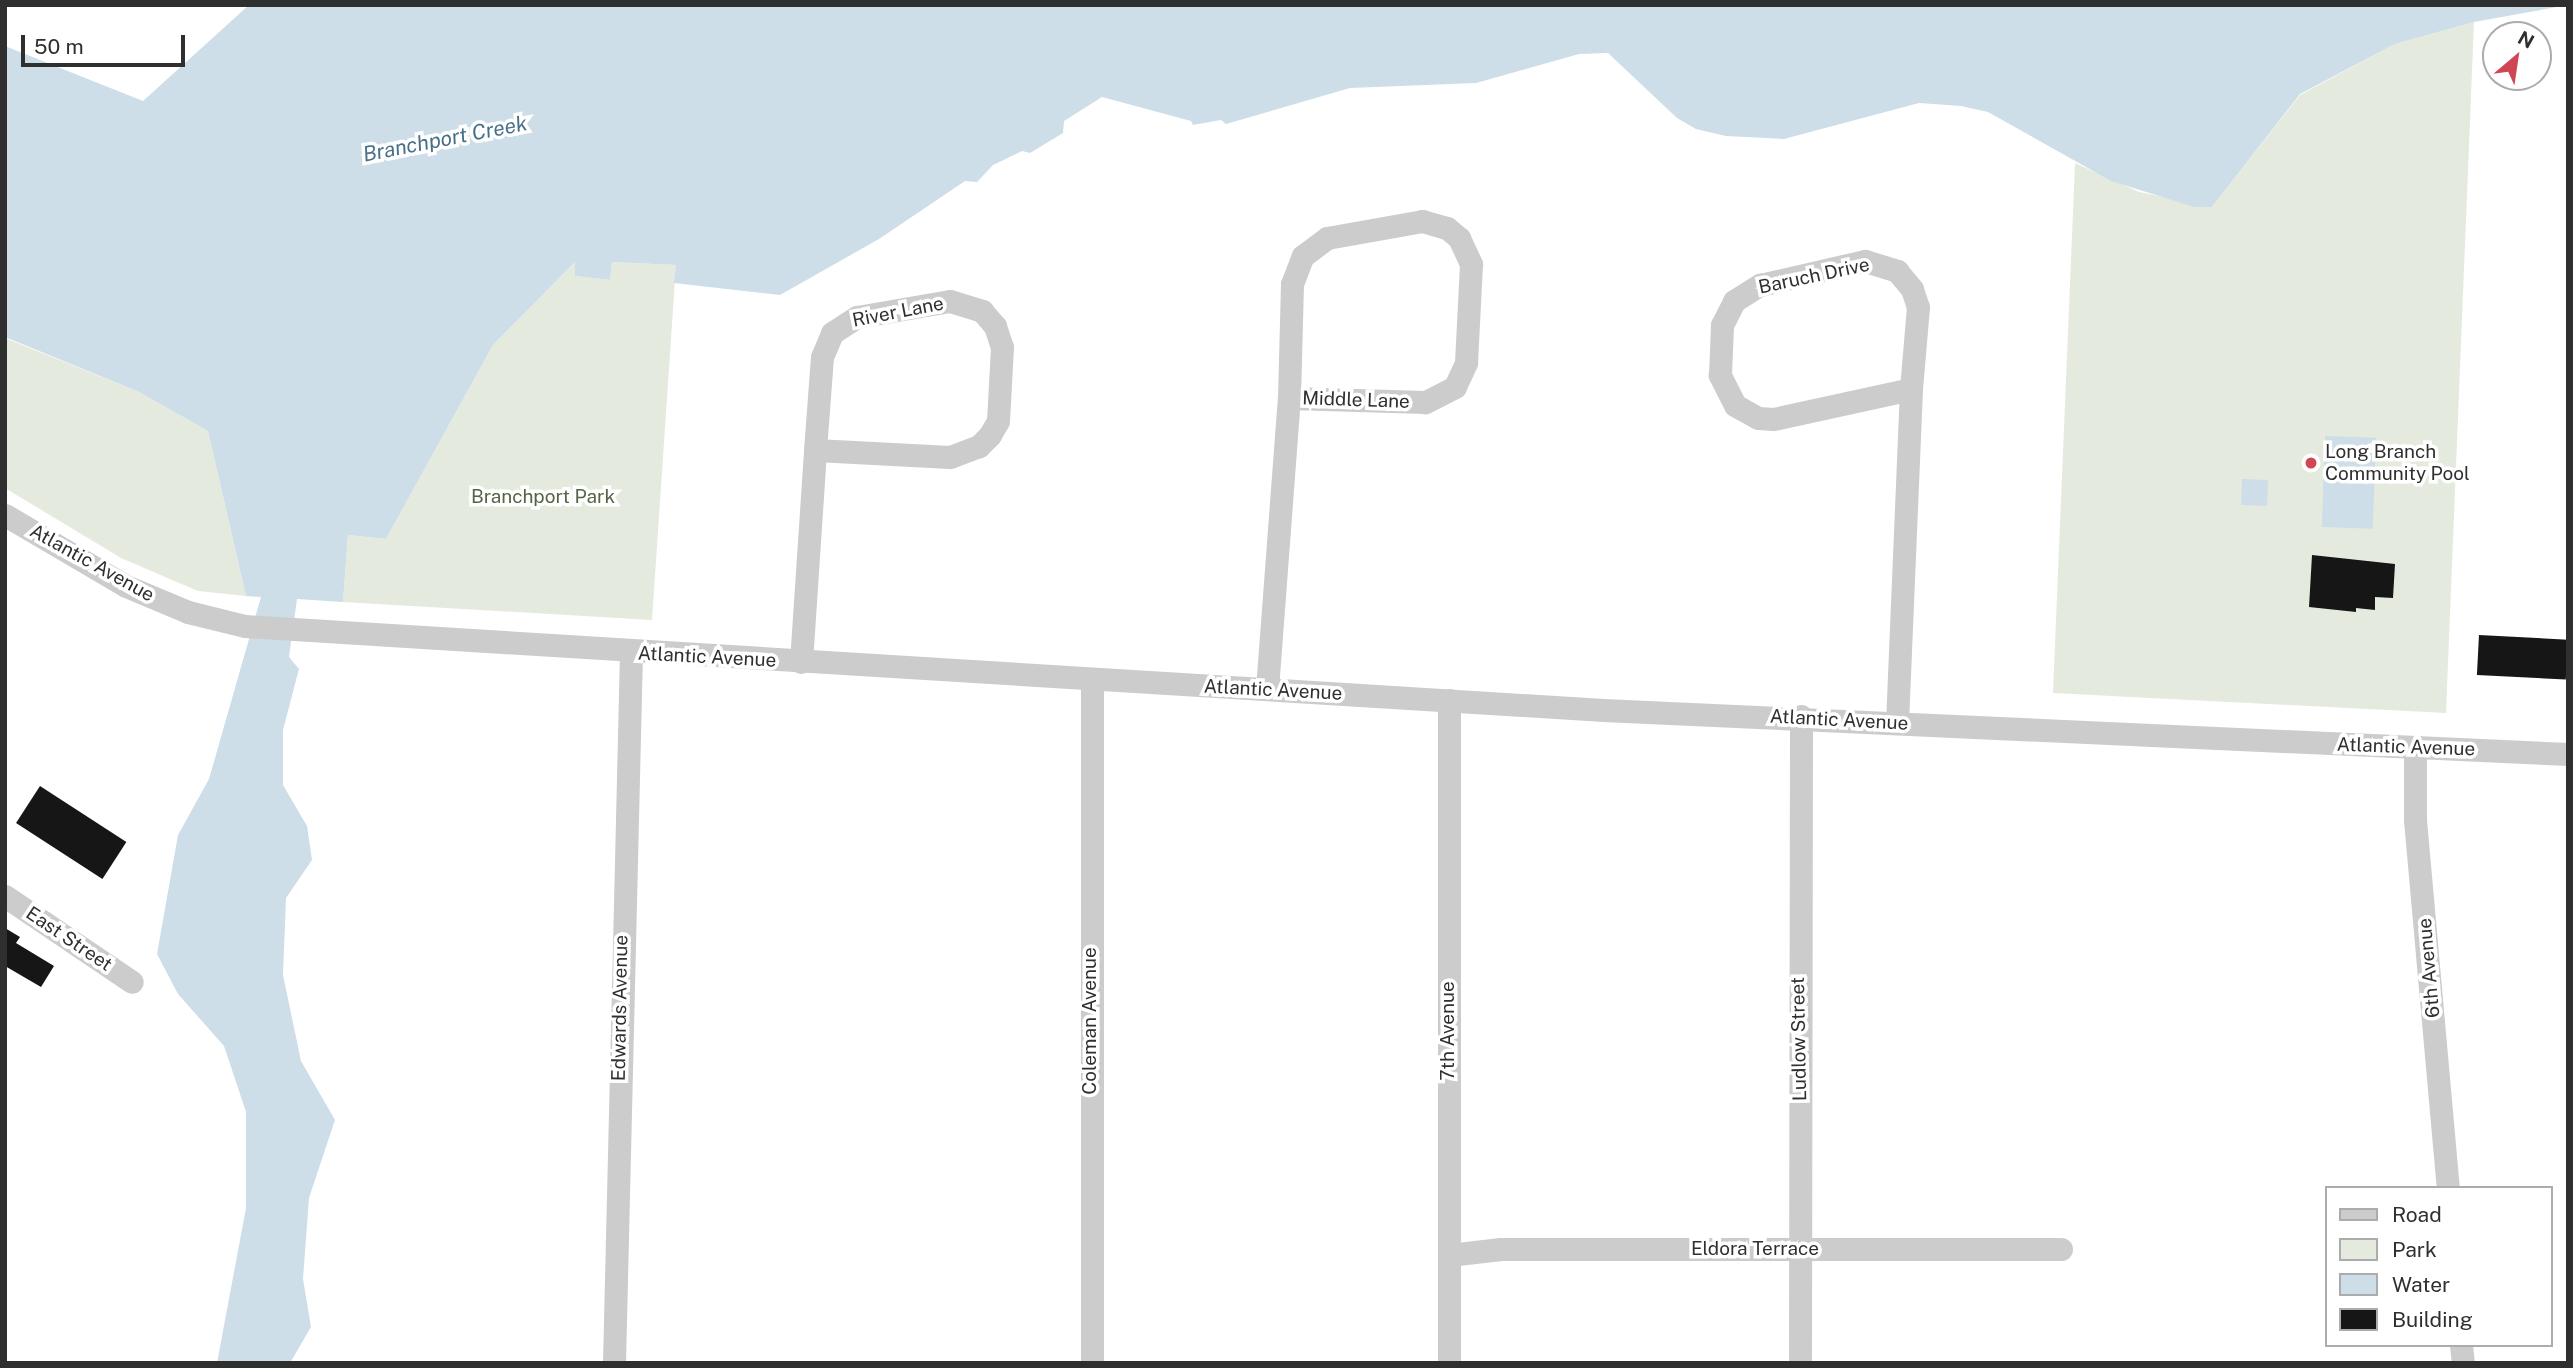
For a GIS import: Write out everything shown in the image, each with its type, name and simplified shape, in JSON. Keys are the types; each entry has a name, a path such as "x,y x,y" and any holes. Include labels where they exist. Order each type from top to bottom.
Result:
{"street":[{"name":"Middle Lane","path":"1267,690 1289,398 1292,284 1295,269 1314,245 1327,237 1422,221 1447,228 1459,238 1471,264 1466,363 1455,387 1425,402 1289,398"},
{"name":"Baruch Drive","path":"1897,723 1911,389 1918,307 1905,279 1887,266 1865,261 1760,285 1740,296 1725,314 1720,375 1735,405 1758,418 1773,419 1911,389"},
{"name":"River Lane","path":"801,662 821,357 832,333 846,321 950,301 968,304 995,326 1002,347 998,421 979,446 950,457 816,450"},
{"name":"Atlantic Avenue","path":"11,517 126,586 188,612 244,626 1267,690 2415,749 2568,754"},
{"name":"Edwards Avenue","path":"614,1363 631,652"},
{"name":"Coleman Avenue","path":"1092,680 1092,1363"},
{"name":"7th Avenue","path":"1449,700 1449,1363"},
{"name":"Ludlow Street","path":"1800,1363 1801,716"},
{"name":"6th Avenue","path":"2415,749 2415,820 2448,1186"},
{"name":"East Street","path":"5,897 132,982"},
{"name":"Eldora Terrace","path":"1449,1255 1500,1249 2061,1249"}],"green space":[{"path":"2474,22 2446,713 2053,693 2075,163 2139,192 2212,207 2300,95 2395,44"},
{"name":"Branchport Park","path":"576,261 575,276 610,280 612,262 676,265 652,620 343,602 348,535 386,539 493,345"},
{"path":"5,338 139,392 208,431 246,596 198,591 121,558 5,488"}],"water":[{"name":"Branchport Creek","path":"249,5 2568,5 2474,22 2395,44 2300,94 2212,207 2194,207 2111,181 1988,112 1961,106 1919,103 1784,139 1726,136 1696,129 1677,118 1608,53 1579,54 1476,83 1350,88 1226,124 1221,120 1193,125 1191,121 1102,97 1064,121 1063,133 1030,153 1022,151 993,165 977,182 965,181 879,239 780,295 674,283 676,265 612,262 610,280 575,276 575,262 493,345 386,539 348,535 343,602 297,599 289,657 299,669 283,730 283,785 307,826 312,860 286,898 283,975 301,1061 335,1120 309,1198 303,1279 311,1327 290,1363 217,1363 246,1208 246,1112 224,1046 178,994 157,954 178,835 209,779 261,597 246,596 208,431 139,392 5,337 5,46 143,101"},
{"path":"2325,436 2376,438 2373,529 2322,527"},
{"path":"2242,479 2268,480 2267,506 2241,505"}],"building":[{"path":"2312,555 2395,564 2393,598 2375,597 2375,610 2356,608 2356,612 2309,607"},
{"path":"2479,635 2568,640 2566,680 2477,675"},
{"path":"40,786 126,842 102,879 16,823"},
{"path":"5,928 20,937 16,943 54,966 41,987 5,966"}],"place":[{"name":"Long Branch Community Pool","path":"2311,463"}]}
